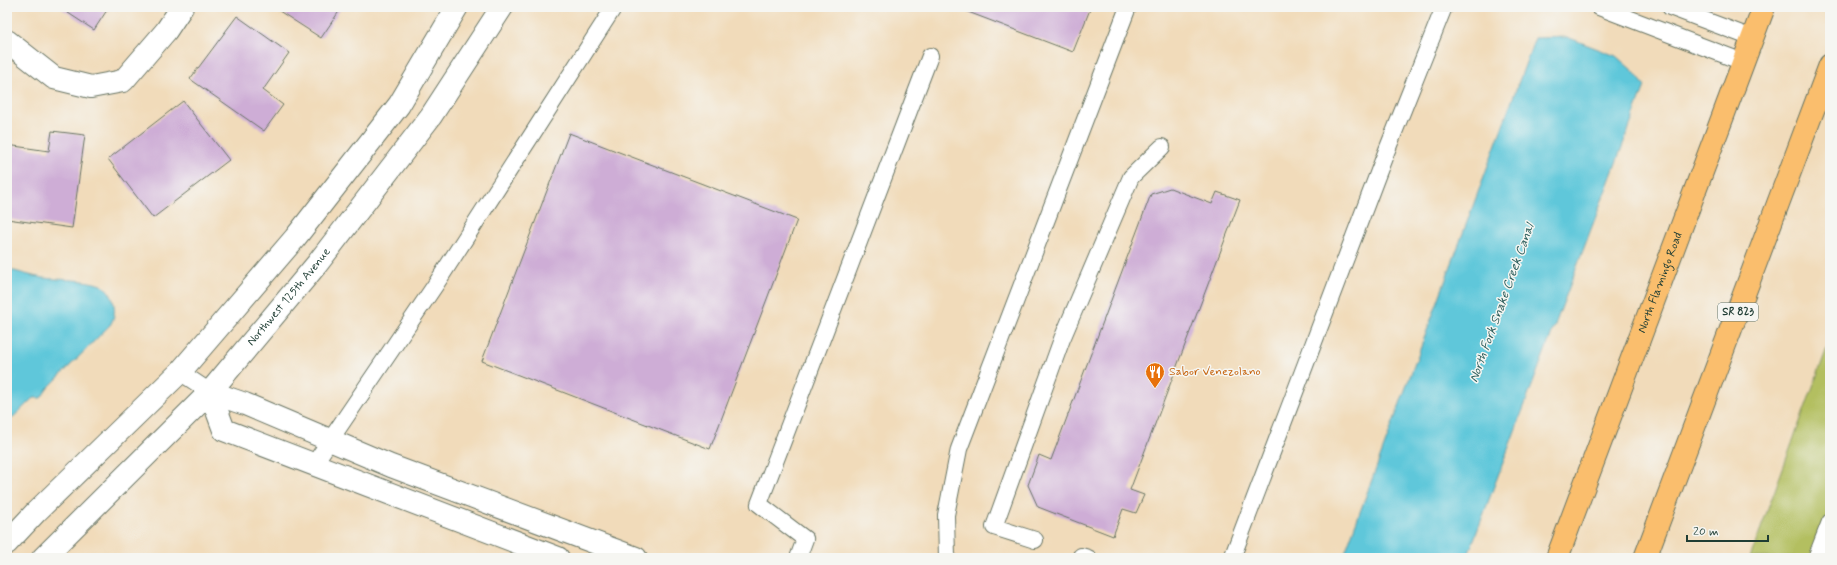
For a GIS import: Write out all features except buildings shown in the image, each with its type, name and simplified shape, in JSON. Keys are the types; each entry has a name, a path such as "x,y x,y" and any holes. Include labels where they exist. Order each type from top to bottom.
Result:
{"highway":[{"name":"North Flamingo Road","path":"1557,558 1764,7"},
{"name":"SR 823","path":"1645,558 1830,65"}],"street":[{"path":"7,41 54,78 91,87 123,81 166,31 182,7"},
{"path":"7,543 36,512 180,372 295,238 399,104 457,7"},
{"name":"Northwest 125th Avenue","path":"43,558 210,392 317,264 427,122 502,7"},
{"path":"210,392 245,404 391,466 636,558"},
{"path":"210,392 224,430 558,558"}],"lane":[{"path":"314,464 332,441 436,284 614,7"},
{"path":"946,558 946,515 959,449 1128,7"},
{"path":"1232,558 1385,155 1444,7"},
{"path":"1599,7 1743,62"},
{"path":"1670,7 1752,38"},
{"path":"798,558 805,539 759,504 930,56"},
{"path":"1035,540 994,527 1062,339 1131,177 1162,147"},
{"path":"180,372 210,392"},
{"path":"1816,558 1830,522"}],"green space":[{"path":"1830,340 1830,558 1750,558"}],"water":[{"name":"North Fork Snake Creek Canal","path":"1567,37 1616,56 1633,71 1645,86 1467,558 1343,558 1535,38"},
{"path":"7,269 43,278 80,281 101,285 106,288 112,298 114,304 114,315 110,325 47,389 41,398 33,398 8,422 10,429 7,432"}],"place":[{"name":"Sabor Venezolano","path":"1155,389"}]}
